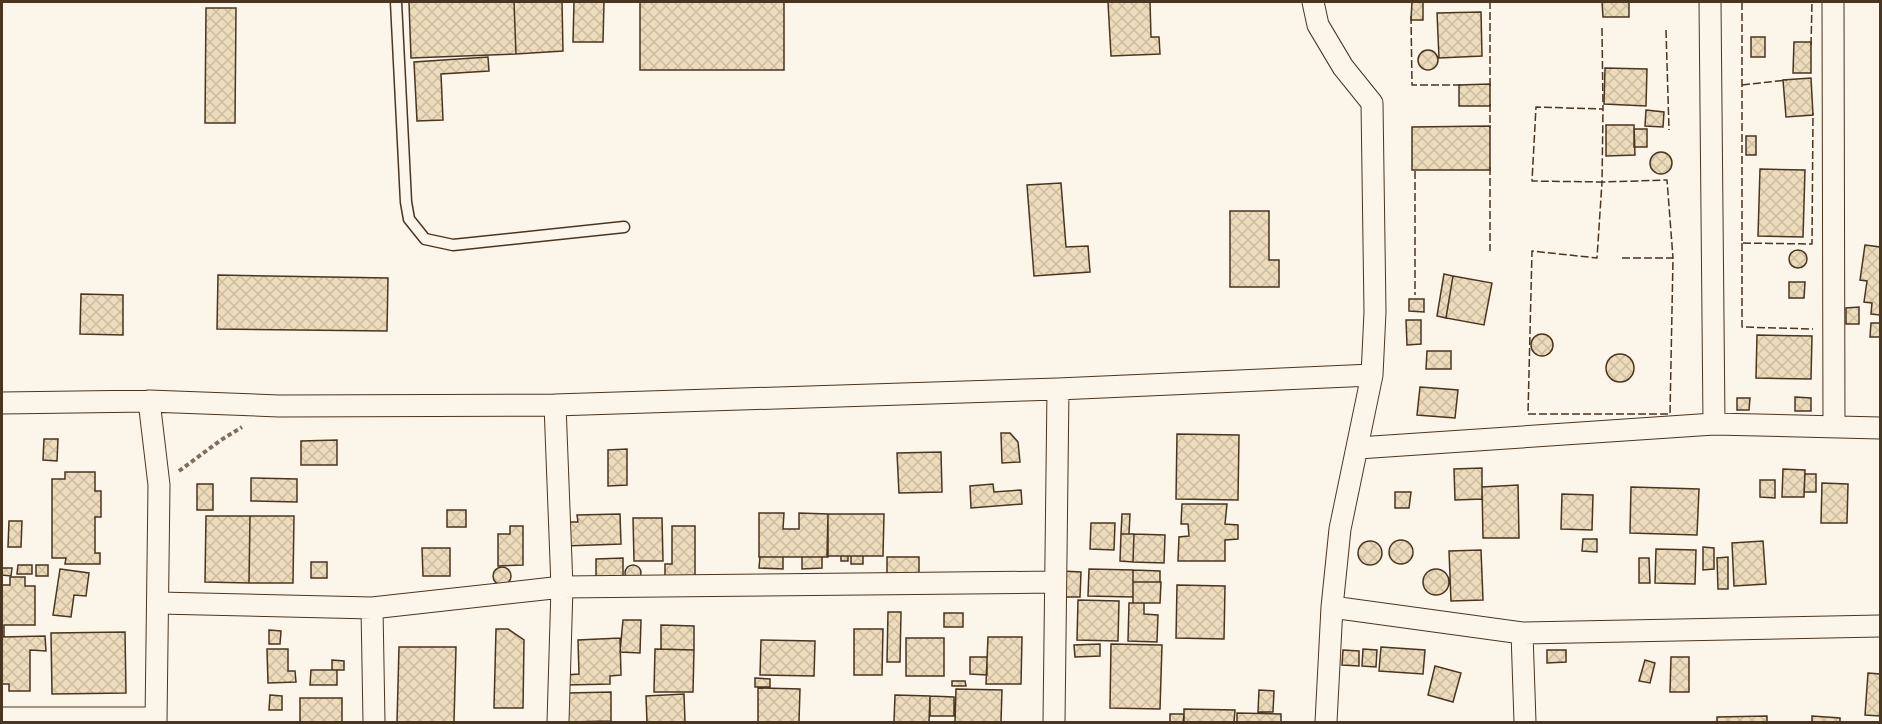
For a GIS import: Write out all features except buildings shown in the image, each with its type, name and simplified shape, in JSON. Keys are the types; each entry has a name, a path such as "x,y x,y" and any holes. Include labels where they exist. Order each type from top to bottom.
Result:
{"street":[{"path":"1313,2 1318,25 1342,67 1372,103 1376,312 1372,375 1340,529 1332,607 1326,723"},
{"path":"1710,2 1714,424"},
{"path":"1833,2 1834,427"},
{"path":"2,402 149,401 279,406 555,405 1058,389 1372,375"},
{"path":"1054,723 1058,389"},
{"path":"2,718 156,721 159,485 149,401"},
{"path":"555,405 562,587 558,723"},
{"path":"1358,448 1714,424 1881,428"},
{"path":"159,603 372,608 562,587 1055,582"},
{"path":"1332,607 1522,633 1881,626"},
{"path":"372,608 374,723"},
{"path":"1522,633 1525,723"}],"lane":[{"path":"396,2 406,202 409,219 425,239 453,245 624,227"}],"path":[{"path":"159,485 221,440 279,406"}],"fence":[{"path":"1490,2 1490,86"},
{"path":"1742,2 1742,243 1812,244 1813,113"},
{"path":"1811,45 1812,2"},
{"path":"1411,16 1412,85 1463,85"},
{"path":"1602,28 1603,109 1536,107 1532,181 1602,182 1603,109"},
{"path":"1666,30 1669,130"},
{"path":"1742,85 1787,80"},
{"path":"1490,104 1490,128"},
{"path":"1490,167 1490,251"},
{"path":"1415,171 1415,295"},
{"path":"1622,258 1673,258 1670,414 1528,414 1532,251 1597,258 1602,182 1667,180 1673,258"},
{"path":"1742,243 1742,327 1813,329"}]}
